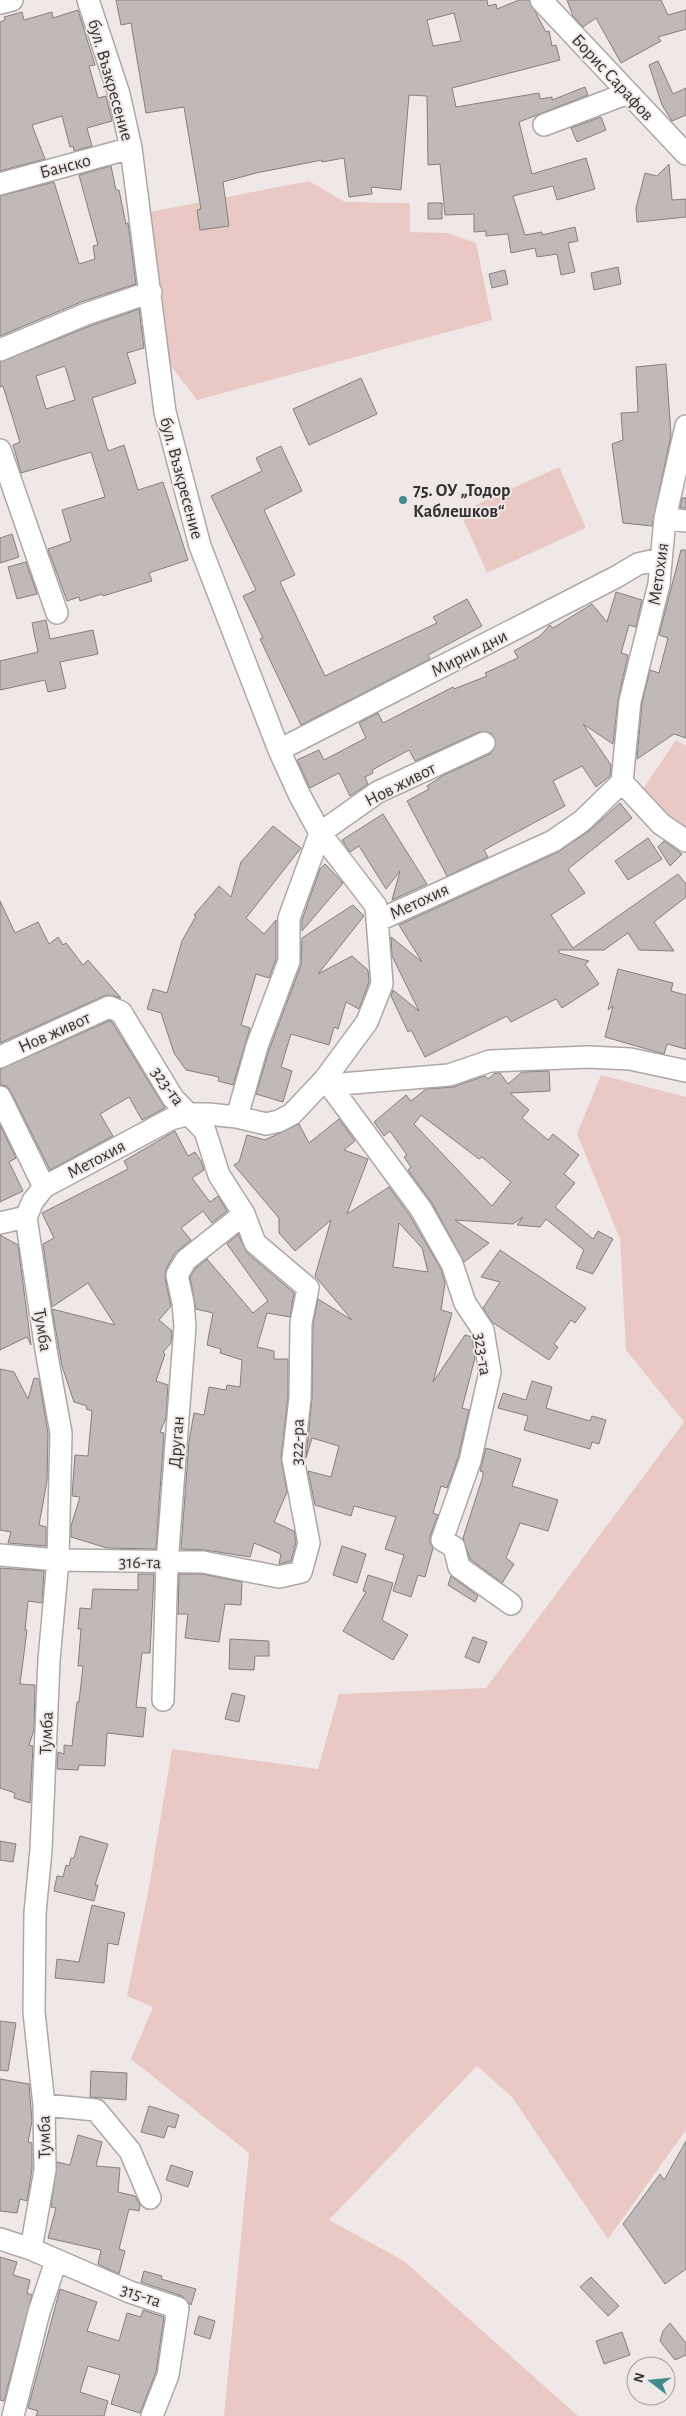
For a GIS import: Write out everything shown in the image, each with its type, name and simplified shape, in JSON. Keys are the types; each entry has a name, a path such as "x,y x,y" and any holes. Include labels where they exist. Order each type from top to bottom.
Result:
{"street":[{"path":"0,3 12,0"},
{"name":"бул. Възкресение","path":"88,0 119,94 131,148 165,412 200,546 280,750 320,833 376,906 377,921"},
{"name":"Борис Сарафов","path":"541,0 686,154"},
{"path":"544,125 628,93"},
{"name":"Банско","path":"0,184 131,148"},
{"path":"0,350 86,314 151,292"},
{"name":"Метохия","path":"26,1218 33,1201 44,1187 171,1119 190,1114 237,1117 266,1124 279,1121 292,1114 327,1082 367,1022 382,984 377,921 553,841 582,821 622,782 630,701 659,584 665,518 686,426"},
{"path":"2,464 57,613"},
{"path":"665,518 686,521"},
{"name":"Мирни дни","path":"280,750 638,564 660,559"},
{"name":"Нов живот","path":"320,833 378,792 484,743"},
{"path":"622,782 661,824 686,841"},
{"path":"237,1117 257,1046 289,961 289,918 320,833"},
{"name":"Нов живот","path":"0,1057 108,1007"},
{"name":"323-та","path":"108,1007 122,1012 173,1098 205,1131 219,1175 244,1214 255,1243 308,1288"},
{"path":"327,1082 418,1079 449,1075 490,1061 548,1059 630,1059 686,1071"},
{"name":"323-та","path":"327,1082 421,1209 452,1264 465,1303 483,1330 490,1372 470,1461 442,1540 454,1548 459,1567 510,1604"},
{"path":"0,1097 44,1187"},
{"name":"Друган","path":"163,1700 167,1563 185,1326 183,1303 177,1276 186,1260 244,1214"},
{"path":"0,1223 26,1218"},
{"name":"Тумба","path":"26,1218 61,1433 58,1560 49,1660 41,1850 35,1913 34,2012 44,2105 45,2170 31,2249"},
{"name":"322-ра","path":"279,1577 301,1572 308,1543 293,1459 300,1398 301,1323 308,1288"},
{"name":"316-та","path":"0,1555 58,1560 203,1562 279,1577"},
{"path":"44,2105 96,2110 130,2151 150,2198"},
{"name":"315-та","path":"0,2239 31,2249 130,2292 178,2308 168,2374 152,2416"},
{"path":"13,2416 39,2312 56,2261"}],"shaded area":[{"path":"309,181 345,202 410,203 410,232 448,233 476,243 492,320 197,400 157,348 140,214"},
{"path":"559,467 586,528 487,573 460,512"},
{"path":"676,740 686,746 686,841 637,798"},
{"path":"601,1075 686,1097 686,2130 608,2239 512,2097 477,2066 329,2220 404,2261 578,2416 224,2416 249,2153 131,2059 153,2007 127,1996 149,1887 172,1749 318,1769 339,1694 486,1688 684,1422 626,1350 620,1239 577,1134"}],"building":[{"path":"116,0 487,0 488,6 496,4 497,9 519,0 529,0 546,32 549,31 552,46 556,45 560,60 452,88 456,107 539,93 540,99 552,97 552,100 585,87 588,95 519,122 532,174 586,158 595,189 557,200 553,186 513,196 525,235 542,232 542,235 575,227 578,241 568,243 575,272 561,275 557,254 537,257 535,248 511,253 508,234 486,236 486,231 474,232 474,214 445,215 440,164 428,165 427,96 409,95 401,190 371,187 372,194 349,197 344,158 322,162 322,160 256,173 223,182 229,226 200,230 197,210 201,209 184,107 146,113 131,23 121,25","holes":["454,13 461,41 433,46 427,20"]},
{"path":"567,0 661,0 668,15 686,10 686,29 658,37 661,41 621,63 596,18 583,27 573,16"},
{"path":"78,10 95,65 89,66 98,98 106,96 112,121 87,128 92,146 74,151 73,146 70,147 62,116 32,125 45,159 0,171 0,22 5,20 4,17 22,12 24,20 52,12 53,18"},
{"path":"658,61 673,94 686,88 686,115 672,121 662,105 649,65"},
{"path":"601,117 606,130 577,142 571,128"},
{"path":"669,164 672,200 686,199 686,217 637,222 636,208 645,173 657,176"},
{"path":"111,166 116,190 119,190 126,224 128,223 136,284 81,302 0,336 0,196 54,182 79,264 95,259 93,246 98,245 79,175"},
{"path":"428,203 442,203 442,219 428,219"},
{"path":"618,267 621,284 594,290 591,273"},
{"path":"505,270 508,284 492,288 489,274"},
{"path":"139,309 144,348 127,353 136,383 92,398 108,451 124,445 138,490 163,482 188,560 149,573 152,581 103,596 102,594 80,601 79,597 67,601 48,549 71,541 62,510 105,497 91,452 21,473 13,445 20,442 3,386 0,387 0,362 90,326","holes":["65,366 75,400 46,409 36,376"]},
{"path":"666,364 671,435 652,526 623,523 612,444 623,440 621,413 638,412 636,367"},
{"path":"361,378 377,414 309,445 293,409"},
{"path":"281,446 302,491 264,510 295,575 280,582 325,676 437,623 433,617 467,599 482,626 428,655 430,659 301,725 260,639 263,638 243,596 256,590 211,496 262,471 256,458"},
{"path":"682,498 686,498 686,508 680,508"},
{"path":"12,534 19,557 0,563 0,538"},
{"path":"681,550 686,550 686,738 674,734 637,759 642,703 650,670 659,673 668,638 659,635"},
{"path":"26,562 37,594 17,599 8,567"},
{"path":"616,592 642,600 636,627 629,625 621,653 628,655 618,700 613,744 583,724 611,765 610,776 596,787 582,766 553,781 565,806 484,850 488,857 447,876 407,801 429,789 427,786 444,775 490,754 496,744 491,733 479,732 415,761 409,750 372,770 373,773 365,777 368,784 350,796 339,773 310,788 297,760 319,750 324,760 366,738 359,723 378,713 383,723 453,687 454,689 487,676 485,673 518,658 514,651 540,636 550,625 553,628 592,604 607,622"},
{"path":"46,620 50,639 93,630 98,654 60,662 66,688 48,692 45,680 0,690 0,661 38,652 32,623"},
{"path":"620,803 632,818 568,869 585,893 551,915 573,948 678,874 686,884 686,897 654,922 674,951 639,950 628,933 604,950 559,950 559,953 589,961 585,964 599,984 562,1008 556,999 511,1022 507,1016 425,1057 411,1030 408,1032 391,996 393,990 419,1011 392,956 391,937 422,962 399,925 558,852 589,831"},
{"path":"383,814 427,884 392,900 400,871 386,889 359,846 350,852 342,840"},
{"path":"273,826 301,848 246,918 264,934 276,920 276,959 269,978 256,974 241,1025 250,1028 233,1085 218,1081 219,1077 186,1070 174,1053 161,1013 147,1009 153,989 167,993 182,941 196,916 194,915 219,886 231,897 241,862"},
{"path":"648,838 662,859 628,880 615,861"},
{"path":"664,841 682,854 670,866 658,847"},
{"path":"325,864 343,883 302,931 302,920 320,869"},
{"path":"0,901 15,933 38,922 49,944 58,937 63,945 66,943 83,965 88,960 121,998 109,995 104,996 0,1043"},
{"path":"353,905 364,916 318,974 352,956 368,970 369,982 359,1009 346,1002 338,1029 334,1027 329,1045 291,1034 281,1067 292,1071 283,1102 256,1094 269,1050 301,965 302,938"},
{"path":"618,969 673,983 671,991 686,995 686,1049 667,1044 664,1054 605,1037 613,1006 608,1010"},
{"path":"109,1021 112,1022 165,1108 142,1120 129,1097 100,1114 113,1136 50,1170 11,1092 7,1086 0,1085 0,1069"},
{"path":"549,1071 550,1091 510,1093 529,1110 522,1118 548,1140 553,1134 579,1155 564,1174 575,1183 555,1207 593,1239 598,1231 613,1239 593,1274 576,1268 584,1250 546,1219 540,1227 517,1225 523,1217 513,1224 455,1220 489,1243 464,1262 432,1203 408,1170 411,1167 404,1157 407,1155 390,1131 384,1136 374,1122 406,1095 411,1101 426,1089 453,1087 485,1076 488,1079 495,1073 500,1073 508,1084 522,1072","holes":["421,1115 479,1159 482,1157 511,1182 492,1206 414,1124"]},
{"path":"339,1119 355,1141 344,1150 368,1159 347,1214 389,1187 410,1216 441,1269 445,1283 441,1310 452,1313 433,1382 465,1335 472,1337 475,1358 462,1408 469,1410 458,1458 447,1488 441,1486 433,1513 438,1515 430,1536 433,1548 425,1577 418,1575 411,1597 393,1591 404,1555 385,1549 396,1517 354,1506 351,1516 315,1505 308,1471 331,1477 339,1446 312,1438 306,1458 312,1398 313,1324 318,1299 352,1320 315,1276 331,1220 295,1251 279,1233 279,1218 234,1165 239,1162 247,1135 265,1140 299,1124 309,1143","holes":["399,1223 422,1248 428,1272 393,1267"]},
{"path":"0,1125 16,1158 9,1162 23,1191 0,1202"},
{"path":"175,1131 188,1156 195,1152 201,1161 204,1170 192,1178 210,1202 218,1196 227,1211 212,1223 203,1211 181,1228 191,1240 175,1253 166,1269 165,1278 171,1306 159,1320 172,1331 171,1343 163,1352 165,1354 156,1381 168,1385 166,1418 160,1432 164,1433 156,1549 107,1548 71,1537 71,1526 80,1497 72,1496 75,1455 88,1456 92,1411 86,1409 87,1406 74,1402 62,1366 52,1309 115,1325 88,1283 52,1307 43,1244 54,1238 42,1213 128,1169 124,1161"},
{"path":"238,1234 247,1253 294,1293 290,1317 267,1313 257,1347 274,1351 274,1359 288,1359 288,1397 281,1458 287,1492 274,1522 294,1531 296,1542 291,1561 279,1564 281,1554 254,1543 250,1557 205,1550 181,1549 189,1441 194,1413 204,1415 209,1387 226,1390 227,1385 240,1387 242,1360 220,1353 221,1349 207,1345 213,1313 196,1309 190,1277 196,1268 207,1259 253,1313 268,1301 227,1244"},
{"path":"0,1235 18,1245 31,1345 27,1337 0,1350"},
{"path":"500,1250 586,1308 575,1323 571,1320 554,1344 558,1347 549,1360 492,1322 483,1308 500,1282 481,1277"},
{"path":"0,1369 14,1372 28,1399 34,1378 39,1379 48,1434 47,1481 39,1525 46,1527 46,1546 8,1543 11,1532 0,1530"},
{"path":"532,1381 552,1387 546,1408 590,1421 592,1416 606,1420 599,1444 592,1442 590,1449 524,1430 528,1416 498,1408 503,1393 526,1400"},
{"path":"486,1448 521,1459 512,1486 558,1500 548,1531 520,1523 506,1558 514,1564 502,1583 470,1559 463,1538 483,1476 483,1472 480,1471"},
{"path":"342,1546 366,1554 357,1583 333,1575"},
{"path":"0,1568 44,1571 42,1603 28,1601 25,1630 27,1630 20,1684 35,1685 34,1730 29,1745 33,1746 30,1803 14,1798 15,1793 0,1788"},
{"path":"138,1574 154,1574 150,1653 142,1653 136,1707 146,1708 143,1737 107,1733 105,1766 79,1765 78,1770 57,1769 58,1752 64,1754 64,1745 72,1746 77,1702 79,1702 83,1666 78,1666 81,1629 78,1629 80,1608 91,1609 93,1589 138,1590"},
{"path":"179,1574 202,1574 242,1582 241,1605 225,1604 219,1642 185,1638 188,1614 178,1614"},
{"path":"368,1575 393,1583 382,1620 408,1635 393,1660 343,1631 366,1592 363,1591"},
{"path":"451,1576 478,1596 475,1602 448,1585"},
{"path":"473,1637 487,1642 479,1663 465,1657"},
{"path":"230,1639 269,1641 269,1656 255,1656 254,1670 229,1669"},
{"path":"232,1693 245,1696 239,1722 225,1719"},
{"path":"80,1836 108,1844 95,1885 98,1885 94,1901 54,1891 57,1876 63,1877 66,1865 69,1866 71,1858 74,1858"},
{"path":"0,1841 16,1844 13,1862 0,1860"},
{"path":"92,1905 125,1913 118,1945 108,1943 104,1983 55,1978 57,1959 79,1962"},
{"path":"0,2021 16,2023 8,2071 0,2070"},
{"path":"91,2071 127,2073 126,2100 90,2097"},
{"path":"0,2079 29,2084 32,2121 28,2142 32,2143 32,2169 27,2201 20,2199 17,2213 0,2211"},
{"path":"149,2106 179,2115 175,2128 168,2126 164,2138 141,2132"},
{"path":"78,2135 102,2142 96,2166 120,2168 118,2192 135,2196 140,2205 139,2211 129,2209 119,2249 125,2251 119,2274 98,2264 101,2250 48,2238 56,2208 51,2207 57,2162 70,2165"},
{"path":"686,2141 686,2269 665,2284 623,2224 660,2174 664,2180"},
{"path":"171,2165 193,2172 188,2187 166,2180"},
{"path":"0,2257 17,2262 13,2275 30,2280 27,2293 32,2295 4,2401 0,2400"},
{"path":"144,2271 162,2276 161,2279 196,2289 191,2305 182,2296 141,2282"},
{"path":"591,2277 619,2306 608,2316 580,2287"},
{"path":"60,2289 97,2302 87,2331 119,2341 127,2313 141,2317 143,2310 164,2317 156,2372 140,2413 111,2404 120,2375 88,2366 80,2392 108,2401 104,2416 36,2416 38,2411 28,2408"},
{"path":"199,2316 215,2321 210,2339 194,2334"},
{"path":"670,2323 686,2343 686,2355 676,2360 676,2356 672,2356 660,2341 663,2331"},
{"path":"622,2332 630,2355 604,2364 596,2341"}],"place":[{"name":"75. ОУ „Тодор Каблешков“","path":"403,500"}]}
